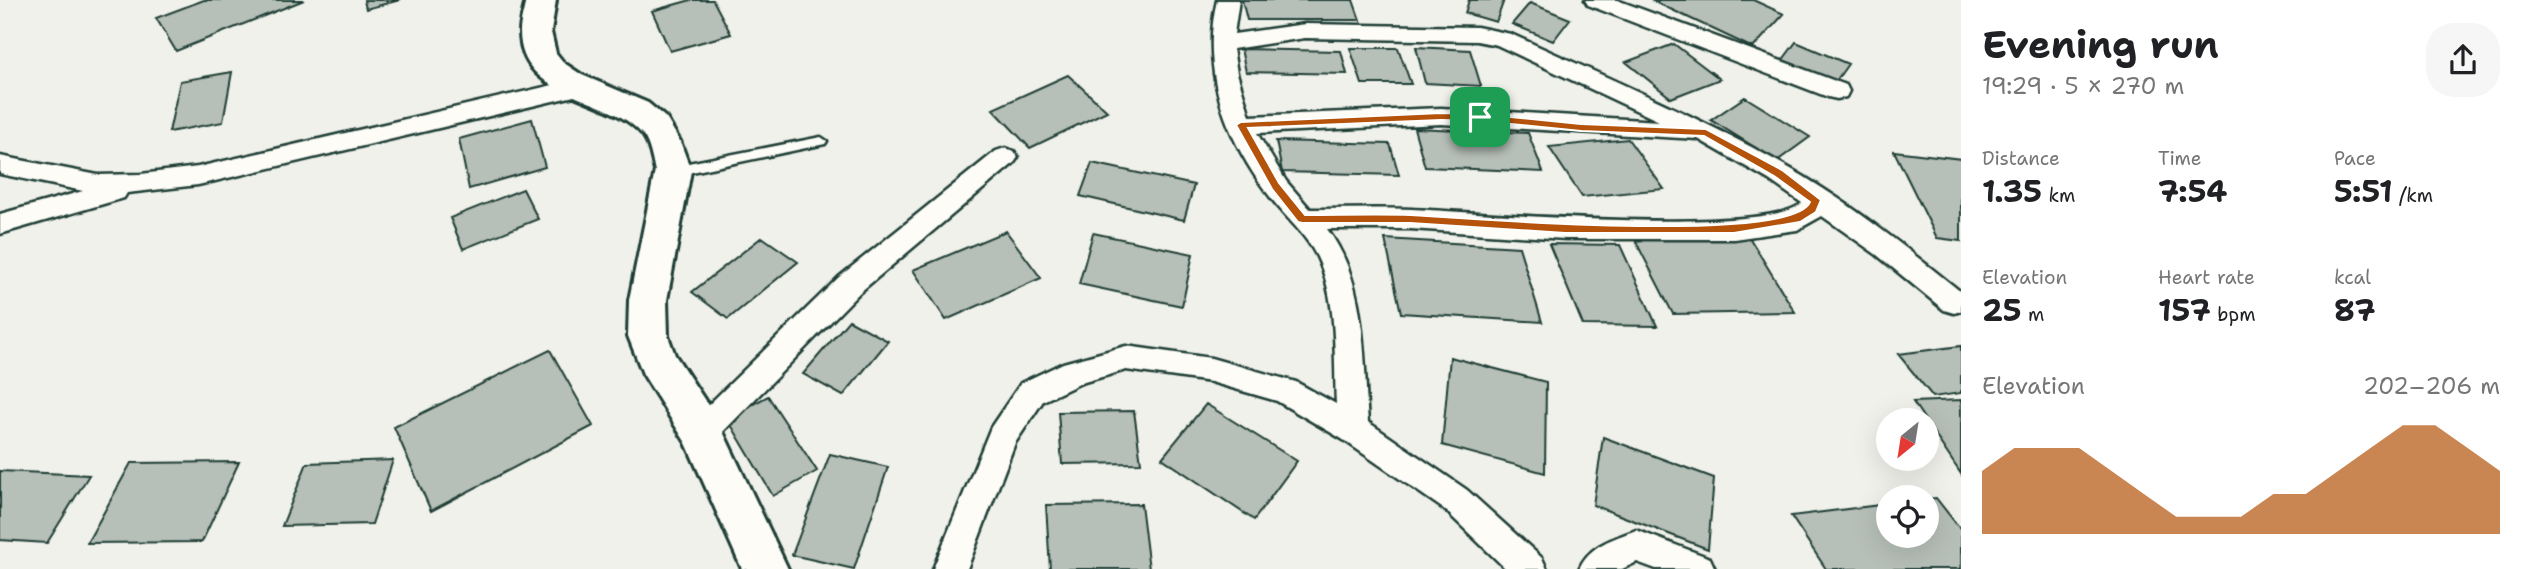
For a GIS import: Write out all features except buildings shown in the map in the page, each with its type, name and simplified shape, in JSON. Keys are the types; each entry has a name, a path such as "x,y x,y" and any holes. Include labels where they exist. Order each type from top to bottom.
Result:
{"street":[{"path":"541,0 536,17 538,50 549,67 579,87 625,107 653,125 673,171 649,300 648,337 657,362 702,432 765,569"},
{"path":"1228,0 1220,44 1225,77 1241,125 1275,186 1330,254 1338,280 1344,318 1353,429"},
{"path":"1596,0 1838,91"},
{"path":"1220,44 1305,32 1477,34 1503,39 1706,133 1778,173 1887,248 1954,302"},
{"path":"0,224 141,183 253,165 579,87"},
{"path":"1241,125 1441,116 1706,133"},
{"path":"702,432 849,285 1004,157"},
{"path":"0,165 98,184 141,183"},
{"path":"1302,219 1410,219 1565,229 1734,229 1797,219 1812,210 1816,200"},
{"path":"950,569 1002,437 1032,392 1074,372 1126,358 1210,369 1285,391 1353,429 1456,500 1530,569"},
{"path":"1596,569 1605,560 1636,546 1698,569"}],"lane":[{"path":"673,171 821,141"}],"route":[{"path":"1441,116 1480,117 1581,127 1706,133 1778,173 1816,200 1812,210 1797,219 1734,229 1565,229 1410,219 1302,219 1275,186 1241,125 1441,116"}]}
